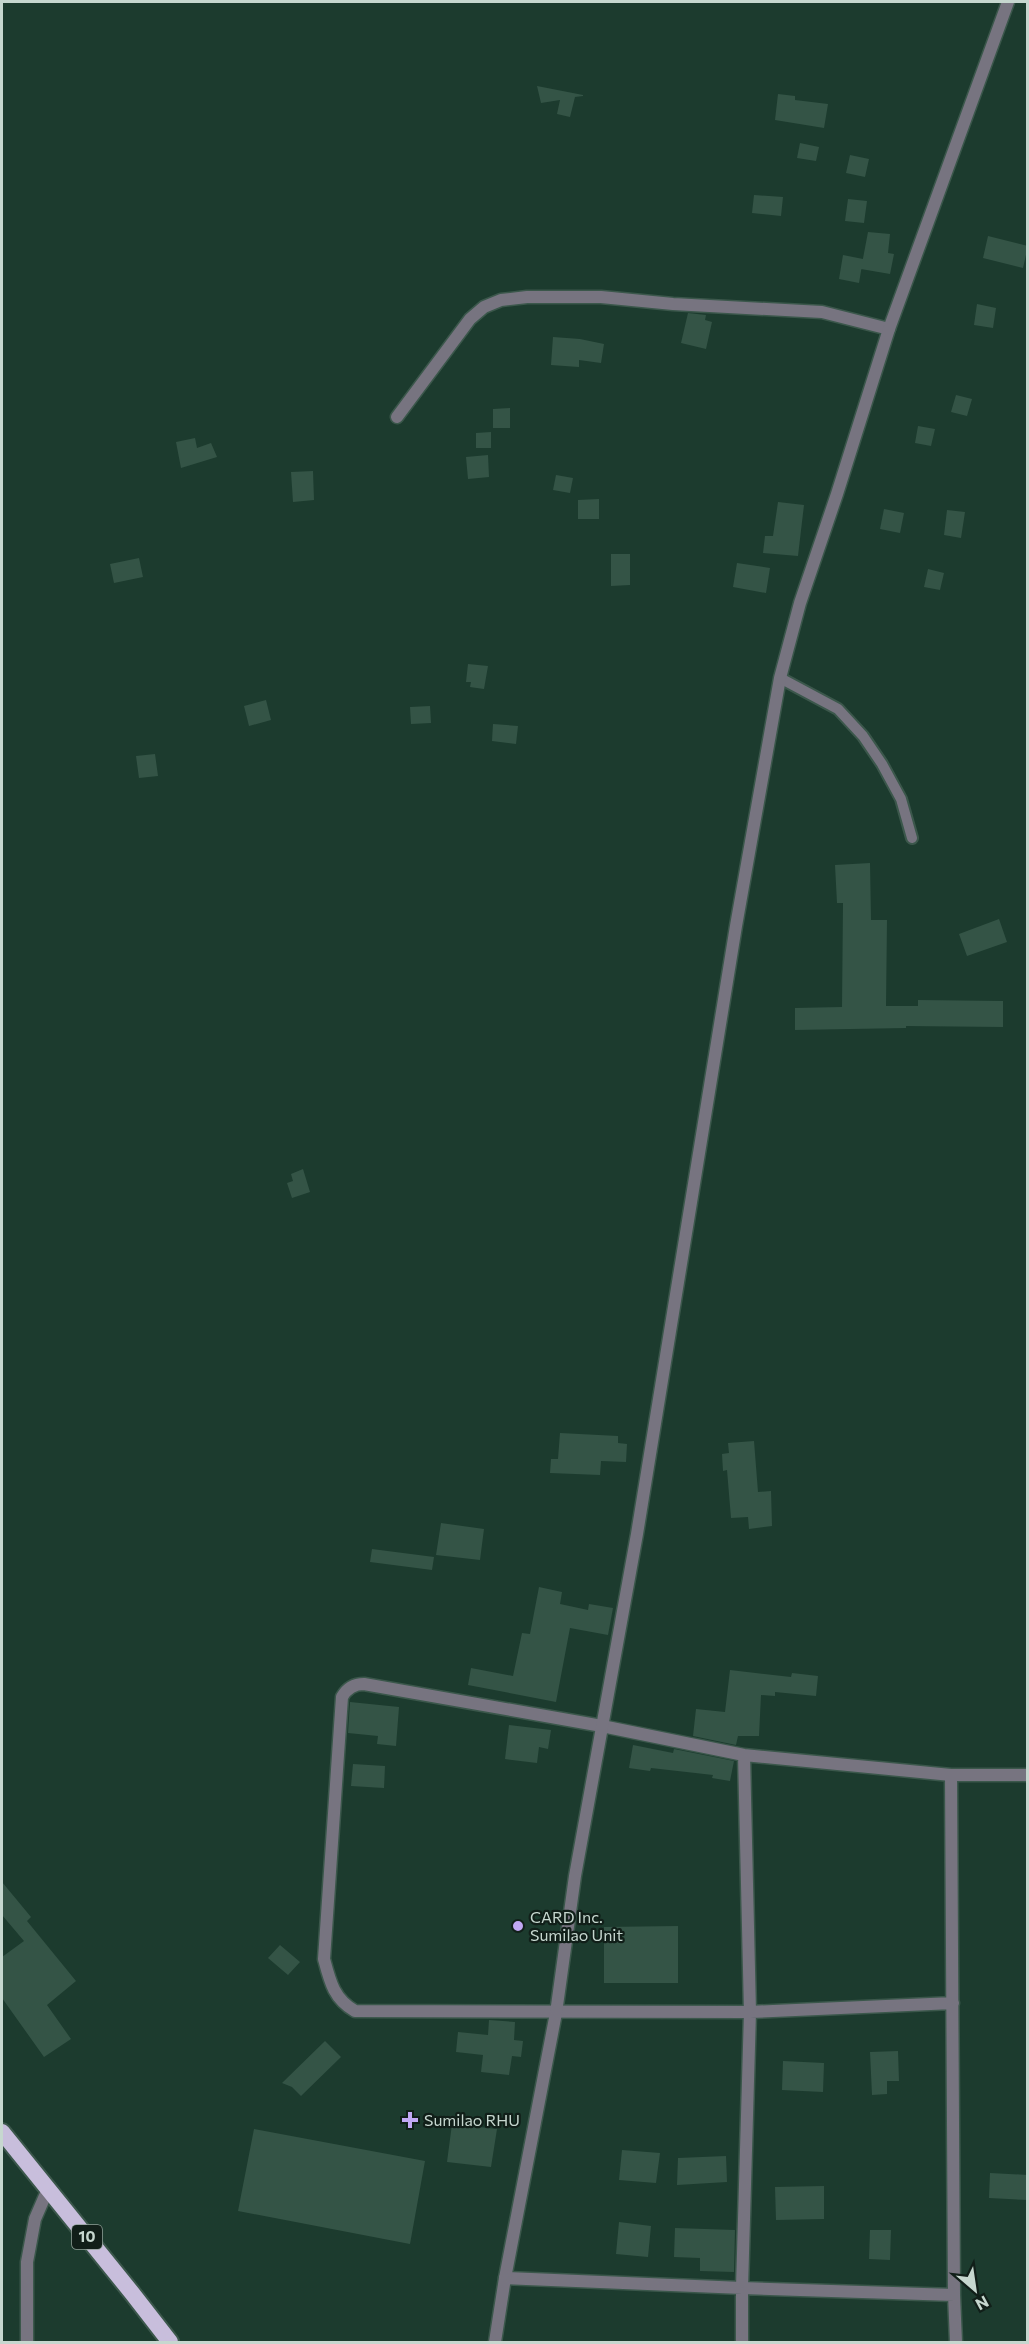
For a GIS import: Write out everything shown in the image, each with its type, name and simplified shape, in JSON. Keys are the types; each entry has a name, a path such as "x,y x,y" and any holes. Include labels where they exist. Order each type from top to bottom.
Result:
{"highway":[{"name":"10","path":"2,2132 170,2343"}],"street":[{"path":"495,2343 505,2278 556,2013 575,1876 664,1375 736,926 780,678 800,603 834,506 889,329 1008,2"},
{"path":"397,417 470,319 484,307 501,300 526,297 601,297 673,304 795,309 851,318 889,329"},
{"path":"953,2003 750,2012 556,2013 356,2011 344,2005 330,1984 324,1959 342,1697 345,1691 355,1684 364,1684 603,1726 744,1755 951,1775 1028,1775"},
{"path":"742,2343 750,2012 744,1755"},
{"path":"951,1775 956,2343"},
{"path":"27,2343 27,2262 35,2219 48,2190"},
{"path":"505,2278 954,2295"}],"lane":[{"path":"780,678 838,709 863,736 882,764 901,799 912,838"}],"building":[{"path":"537,86 583,96 575,97 570,117 557,114 560,100 541,103"},
{"path":"778,94 795,96 795,100 828,104 824,128 775,120"},
{"path":"800,143 819,147 816,161 797,158"},
{"path":"850,155 869,159 865,177 846,173"},
{"path":"754,195 783,197 781,216 752,213"},
{"path":"848,199 867,201 864,223 845,221"},
{"path":"868,232 890,234 888,253 894,254 890,274 861,269"},
{"path":"988,236 1028,246 1023,268 983,258"},
{"path":"843,255 863,259 859,283 839,279"},
{"path":"977,304 996,308 993,328 974,325"},
{"path":"688,313 706,315 705,320 712,322 706,349 681,343"},
{"path":"553,337 604,344 601,363 579,360 579,367 551,365"},
{"path":"956,395 972,399 967,416 951,412"},
{"path":"510,408 510,428 493,428 493,409"},
{"path":"918,426 935,429 931,446 915,443"},
{"path":"491,432 491,448 476,448 476,433"},
{"path":"195,438 197,448 211,443 217,457 181,468 176,442"},
{"path":"488,455 489,477 468,479 466,457"},
{"path":"313,471 314,500 293,502 291,472"},
{"path":"556,475 573,478 570,493 553,490"},
{"path":"599,499 599,519 578,519 578,500"},
{"path":"778,502 804,505 798,556 763,553 765,536 773,536"},
{"path":"884,509 904,513 900,533 880,529"},
{"path":"947,510 965,512 961,538 944,535"},
{"path":"611,554 630,554 630,585 611,586"},
{"path":"139,558 143,577 114,583 110,564"},
{"path":"737,563 770,568 766,593 733,587"},
{"path":"928,569 944,573 940,590 924,587"},
{"path":"468,664 488,666 484,689 470,687 471,682 466,682"},
{"path":"266,700 271,720 249,726 244,706"},
{"path":"430,706 431,723 411,724 410,707"},
{"path":"493,724 518,726 516,744 492,741"},
{"path":"155,754 158,776 139,778 136,756"},
{"path":"870,863 871,920 887,920 886,1006 918,1006 918,1000 1003,1001 1003,1027 906,1026 906,1028 795,1030 795,1008 842,1007 843,903 837,903 835,865"},
{"path":"999,919 1007,942 967,956 959,934"},
{"path":"303,1169 310,1192 292,1198 287,1183 293,1181 291,1174"},
{"path":"560,1433 618,1436 618,1443 627,1444 626,1462 601,1461 600,1475 550,1473 551,1459 558,1459"},
{"path":"754,1441 758,1492 771,1491 772,1526 749,1529 748,1517 731,1518 727,1470 723,1471 722,1454 729,1453 728,1443"},
{"path":"441,1523 484,1529 480,1560 436,1555"},
{"path":"372,1549 434,1557 432,1570 370,1562"},
{"path":"539,1587 562,1592 560,1604 588,1610 589,1604 613,1608 608,1635 570,1628 556,1702 468,1685 471,1668 513,1676 522,1633 530,1634"},
{"path":"730,1670 791,1677 792,1673 818,1676 816,1696 775,1692 775,1696 761,1695 759,1736 738,1736 736,1745 693,1736 696,1709 725,1712"},
{"path":"350,1702 399,1707 396,1746 377,1744 378,1736 348,1733"},
{"path":"509,1725 551,1730 548,1749 539,1747 537,1763 505,1759"},
{"path":"633,1745 673,1753 674,1749 734,1761 730,1781 712,1778 713,1775 651,1768 650,1771 629,1768"},
{"path":"353,1764 385,1766 384,1788 351,1786"},
{"path":"2,1882 31,1917 27,1921 76,1981 47,2005 71,2039 44,2057 2,1998 2,1957 24,1941 2,1915"},
{"path":"678,1926 678,1983 604,1983 604,1927"},
{"path":"280,1945 300,1962 288,1975 268,1958"},
{"path":"489,2020 515,2022 514,2040 523,2041 521,2057 512,2056 509,2075 481,2072 483,2055 456,2052 458,2032 488,2035"},
{"path":"325,2041 341,2057 301,2096 292,2087 282,2083"},
{"path":"898,2051 899,2081 887,2081 887,2094 872,2095 870,2052"},
{"path":"783,2061 824,2063 823,2092 782,2090"},
{"path":"452,2124 497,2129 491,2167 447,2162"},
{"path":"254,2129 425,2161 410,2244 238,2211"},
{"path":"622,2150 660,2153 656,2183 619,2180"},
{"path":"726,2156 727,2182 677,2185 678,2158"},
{"path":"990,2173 1028,2175 1028,2200 989,2198"},
{"path":"824,2186 824,2219 776,2220 775,2187"},
{"path":"619,2222 651,2226 648,2257 616,2254"},
{"path":"675,2228 735,2230 734,2272 700,2271 700,2258 674,2257"},
{"path":"870,2230 891,2230 890,2260 869,2259"}],"place":[{"name":"CARD Inc. Sumilao Unit","path":"518,1926"},
{"name":"Sumilao RHU","path":"410,2120"}]}
